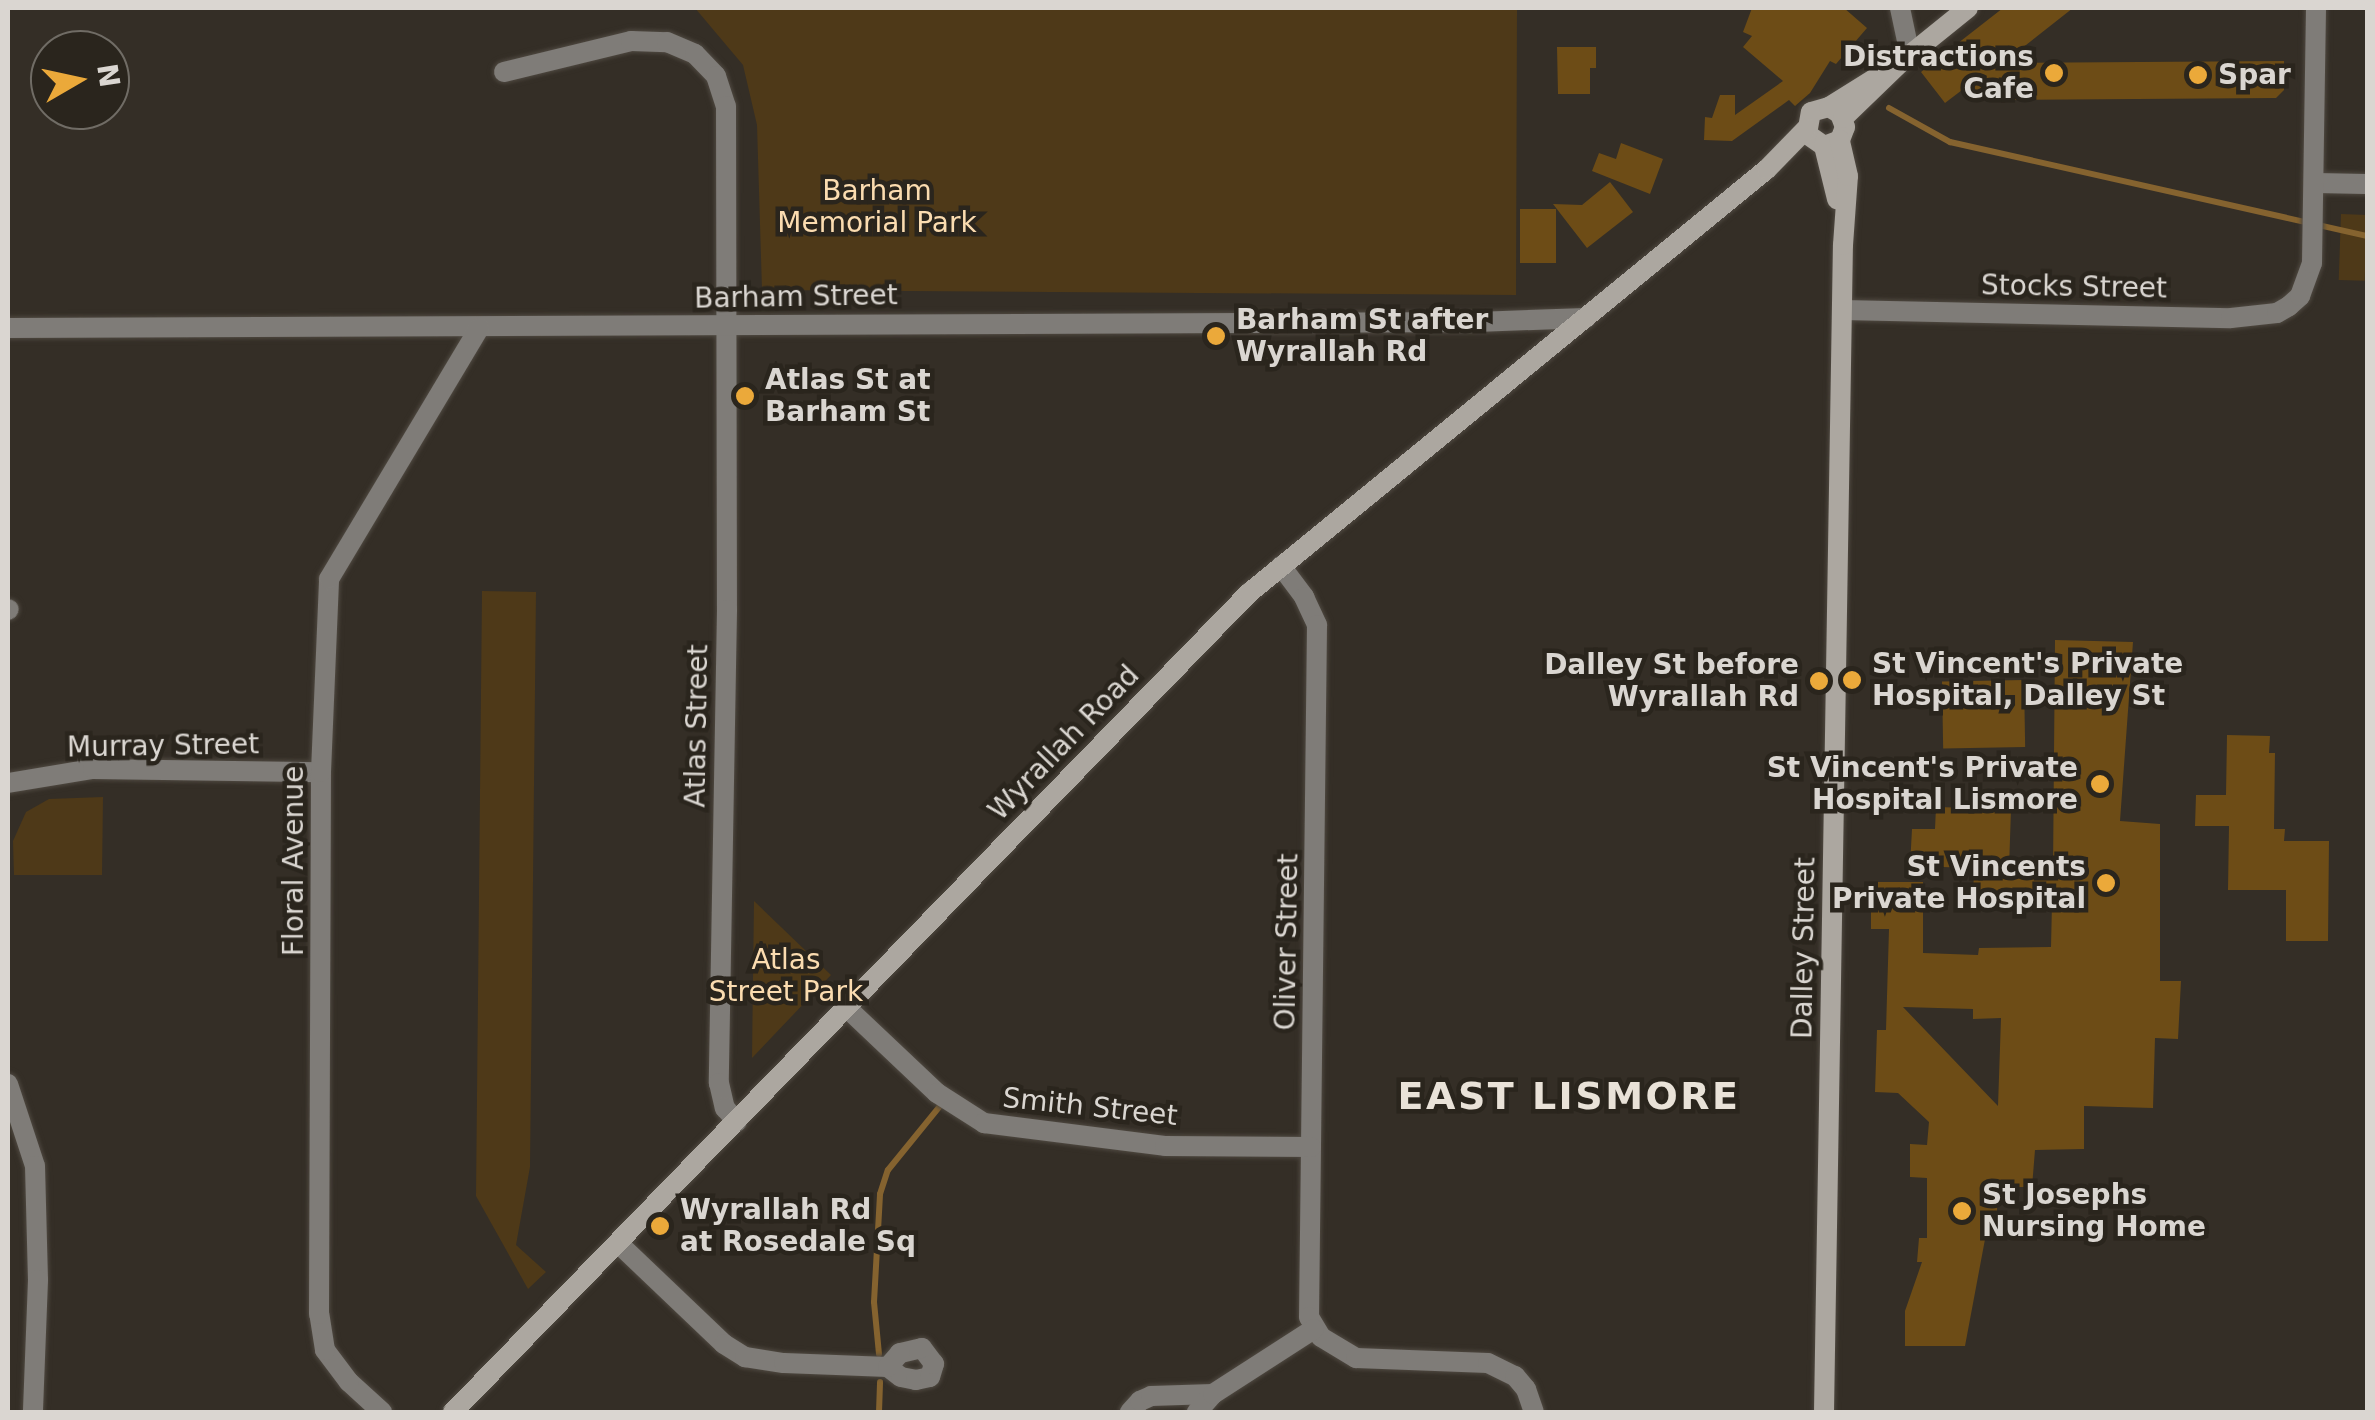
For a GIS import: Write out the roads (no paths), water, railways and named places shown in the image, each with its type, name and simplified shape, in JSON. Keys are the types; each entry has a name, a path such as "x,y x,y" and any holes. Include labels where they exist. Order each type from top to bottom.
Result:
{"main road":[{"path":"1836,112 1968,8"},
{"name":"Wyrallah Road","path":"452,1412 1248,593 1767,168 1820,139 1811,112 1836,112"},
{"name":"Dalley Street","path":"1824,1412 1843,245 1848,176 1820,139 1836,112"}],"street":[{"path":"1900,8 1906,58"},
{"path":"2316,8 2314,183 2368,184"},
{"name":"Atlas Street","path":"504,72 631,41 668,42 695,54 716,76 726,106 728,326 719,1083 721,1099 737,1122"},
{"name":"Stocks Street","path":"1842,310 2231,318 2277,313 2300,296 2312,263 2314,183"},
{"name":"Barham Street","path":"8,328 1586,318"},
{"name":"Floral Avenue","path":"382,1412 349,1382 325,1350 319,1314 321,772 328,578 479,328"},
{"name":"Oliver Street","path":"1280,566 1304,596 1317,625 1306,1267 1314,1329"},
{"name":"Murray Street","path":"8,783 93,769 321,772"},
{"name":"Smith Street","path":"846,1007 938,1094 984,1122 1165,1146 1311,1147"},
{"path":"8,1084 35,1166 38,1280 34,1412"},
{"path":"618,1243 724,1344 744,1357 761,1362 888,1367"},
{"path":"1197,1412 1213,1394 1314,1329 1336,1349 1356,1358 1488,1363 1515,1376 1526,1388 1534,1412"},
{"path":"1130,1412 1151,1396 1213,1394"}],"waterway":[{"path":"1889,108 1950,142 2368,236"},
{"path":"879,1354 874,1302 880,1194 888,1170 940,1106"},
{"path":"879,1412 880,1382"}],"place":[{"name":"Distractions Cafe","path":"2054,73"},
{"name":"Spar","path":"2198,75"},
{"name":"Barham St after Wyrallah Rd","path":"1216,336"},
{"name":"Atlas St at Barham St","path":"745,396"},
{"name":"St Vincent's Private Hospital, Dalley St","path":"1852,680"},
{"name":"Dalley St before Wyrallah Rd","path":"1819,681"},
{"name":"St Vincent's Private Hospital Lismore","path":"2100,784"},
{"name":"St Vincents Private Hospital","path":"2106,883"},
{"name":"St Josephs Nursing Home","path":"1962,1211"},
{"name":"Wyrallah Rd at Rosedale Sq","path":"660,1226"}],"district":[{"name":"EAST LISMORE","path":"1569,1097"}],"park label":[{"name":"Barham Memorial Park","path":"877,207"},
{"name":"Atlas Street Park","path":"786,976"}]}
